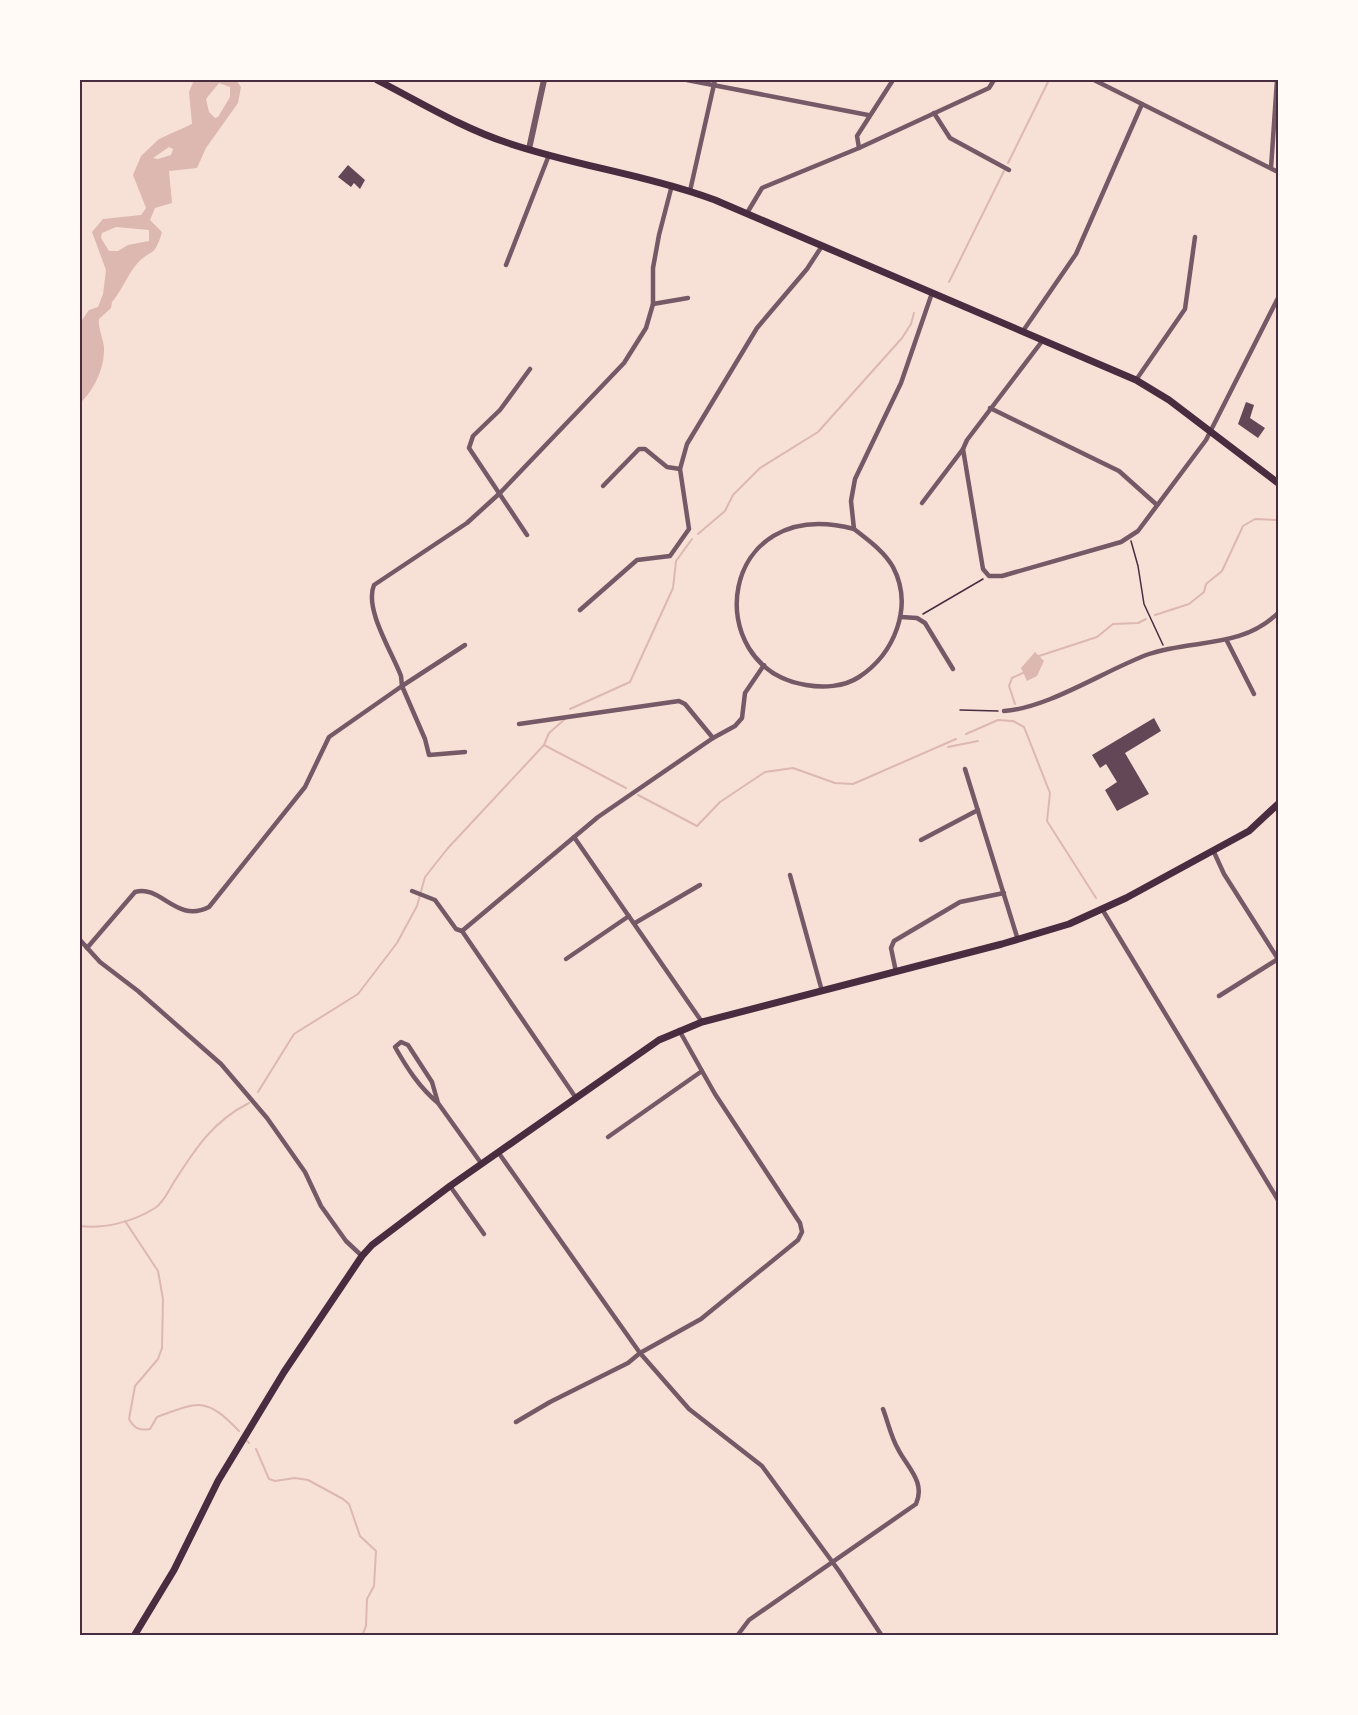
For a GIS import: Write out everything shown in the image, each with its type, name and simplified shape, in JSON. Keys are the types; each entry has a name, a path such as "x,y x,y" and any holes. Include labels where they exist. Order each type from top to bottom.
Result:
{"main road":[{"path":"376,80 473,131 549,155 690,191 747,213 1136,380 1211,430 1278,483"},
{"path":"134,1635 174,1570 224,1471 284,1372 362,1256 372,1245 481,1163 659,1040 679,1030 702,1022 1018,940 1069,924 1102,909 1249,831 1278,804"}],"street":[{"path":"530,149 544,80"},
{"path":"687,80 714,82 868,116"},
{"path":"859,148 857,136 893,80"},
{"path":"747,213 762,188 859,148 989,88 994,80"},
{"path":"1094,80 1278,172"},
{"path":"1271,168 1277,80"},
{"path":"690,191 714,82"},
{"path":"1023,331 1076,254 1142,104"},
{"path":"934,113 950,138 1009,170"},
{"path":"506,265 510,249 549,155"},
{"path":"465,752 429,755 426,739 402,686 401,676 374,611 371,599 374,585 454,533 500,493 624,363 646,328 652,304 657,244 672,186"},
{"path":"1136,380 1185,309 1190,257 1195,237"},
{"path":"580,610 637,560 670,556 686,535 690,525 680,469 687,444 749,341 807,269 822,246"},
{"path":"854,530 851,501 855,479 901,383 932,292"},
{"path":"652,304 688,298"},
{"path":"963,450 983,569 989,576 1002,576 1130,538 1157,505 1211,430 1278,298"},
{"path":"922,502 963,450 990,408 1043,339"},
{"path":"528,535 476,461 470,443 500,410 530,369"},
{"path":"990,408 1119,471 1157,505"},
{"path":"603,486 639,449 645,449 667,467 680,469"},
{"path":"808,523 854,530 872,542 893,567 901,600 901,617 886,653 870,670 854,680 817,687 781,678 764,665 744,641 737,621 738,590 742,570 763,544 778,532 796,525 808,523"},
{"path":"1004,711 1028,706 1165,650 1227,641 1270,622 1278,613"},
{"path":"901,617 917,618 925,622 953,669"},
{"path":"1227,641 1254,694"},
{"path":"87,948 135,892 148,892 184,910 195,912 209,906 305,787 329,737 465,645"},
{"path":"462,931 574,837 638,787 735,726 742,718 745,693 764,665"},
{"path":"519,724 679,701 685,704 713,738"},
{"path":"965,769 1018,940"},
{"path":"921,840 978,810"},
{"path":"574,837 702,1022"},
{"path":"1213,850 1224,874 1278,959 1219,996"},
{"path":"790,875 822,992"},
{"path":"635,923 700,885"},
{"path":"412,891 435,900 456,929 462,931 576,1098"},
{"path":"896,972 891,948 894,941 960,902 1004,892"},
{"path":"1102,909 1278,1200"},
{"path":"566,959 628,916"},
{"path":"80,940 227,1071 267,1118 305,1172 321,1206 346,1241 362,1256"},
{"path":"516,1422 550,1402 628,1363 640,1353 701,1319 798,1240 802,1232 800,1222 715,1094 679,1030"},
{"path":"438,1103 432,1082 408,1045 401,1042 395,1047 419,1085 438,1103 481,1163"},
{"path":"608,1137 702,1071"},
{"path":"498,1152 640,1353 689,1409 762,1466 882,1635"},
{"path":"450,1186 484,1234"},
{"path":"737,1635 749,1620 916,1504 919,1497 914,1473 898,1449 883,1409"}],"path":[{"path":"1130,538 1138,566 1144,604 1165,650"},
{"path":"917,618 989,576"},
{"path":"960,710 1004,711"}],"shaded area":[{"path":"194,80 236,80 241,87 238,103 206,148 197,168 169,171 172,203 155,208 150,220 162,232 157,247 136,265 112,302 111,308 99,319 104,347 103,362 94,385 80,403 80,323 89,310 98,307 103,294 106,270 92,232 103,219 141,215 146,208 133,175 141,156 159,139 192,124 189,92","holes":["219,83 230,87 230,97 218,117 215,118 209,112 206,99","169,147 173,149 171,155 158,159 153,158","116,227 149,230 149,241 128,245 118,251 109,251 101,238 102,233"]},
{"path":"1035,652 1044,661 1037,676 1027,681 1021,668"}],"building":[{"path":"348,165 365,180 360,189 354,183 351,187 338,177"},
{"path":"1246,402 1254,405 1250,418 1265,428 1258,438 1238,424"},
{"path":"1154,718 1161,731 1125,753 1149,794 1117,811 1105,790 1117,782 1106,764 1100,768 1092,755"}],"waterway":[{"path":"1008,163 1049,80"},
{"path":"949,282 1004,171"},
{"path":"698,534 725,511 733,495 760,468 818,432 902,338 911,324 914,313"},
{"path":"1155,615 1189,604 1204,592 1206,584 1222,571 1243,526 1255,519 1278,520"},
{"path":"570,709 630,682 673,588 676,561 692,539"},
{"path":"1039,656 1097,637 1113,624 1138,623 1146,619"},
{"path":"1015,704 1009,686 1012,678 1023,673"},
{"path":"258,1092 294,1034 358,994 397,943 417,906 425,877 448,848 544,745 549,733 565,719"},
{"path":"966,734 998,720 1013,721 1024,727 1050,793 1047,821 1096,898"},
{"path":"638,795 697,826 720,802 765,772 793,768 835,783 853,784 956,739"},
{"path":"948,747 978,741"},
{"path":"544,745 626,788"},
{"path":"80,1226 118,1223 137,1217 158,1206 206,1137 225,1118 249,1103"},
{"path":"125,1221 158,1271 163,1299 162,1348 158,1359 135,1386 129,1419 137,1428 150,1429 157,1417 193,1405 202,1405 218,1412 239,1431"},
{"path":"256,1449 269,1479 275,1481 295,1478 308,1480 349,1504 360,1536 376,1551 374,1586 367,1599 366,1626 362,1636"}]}
